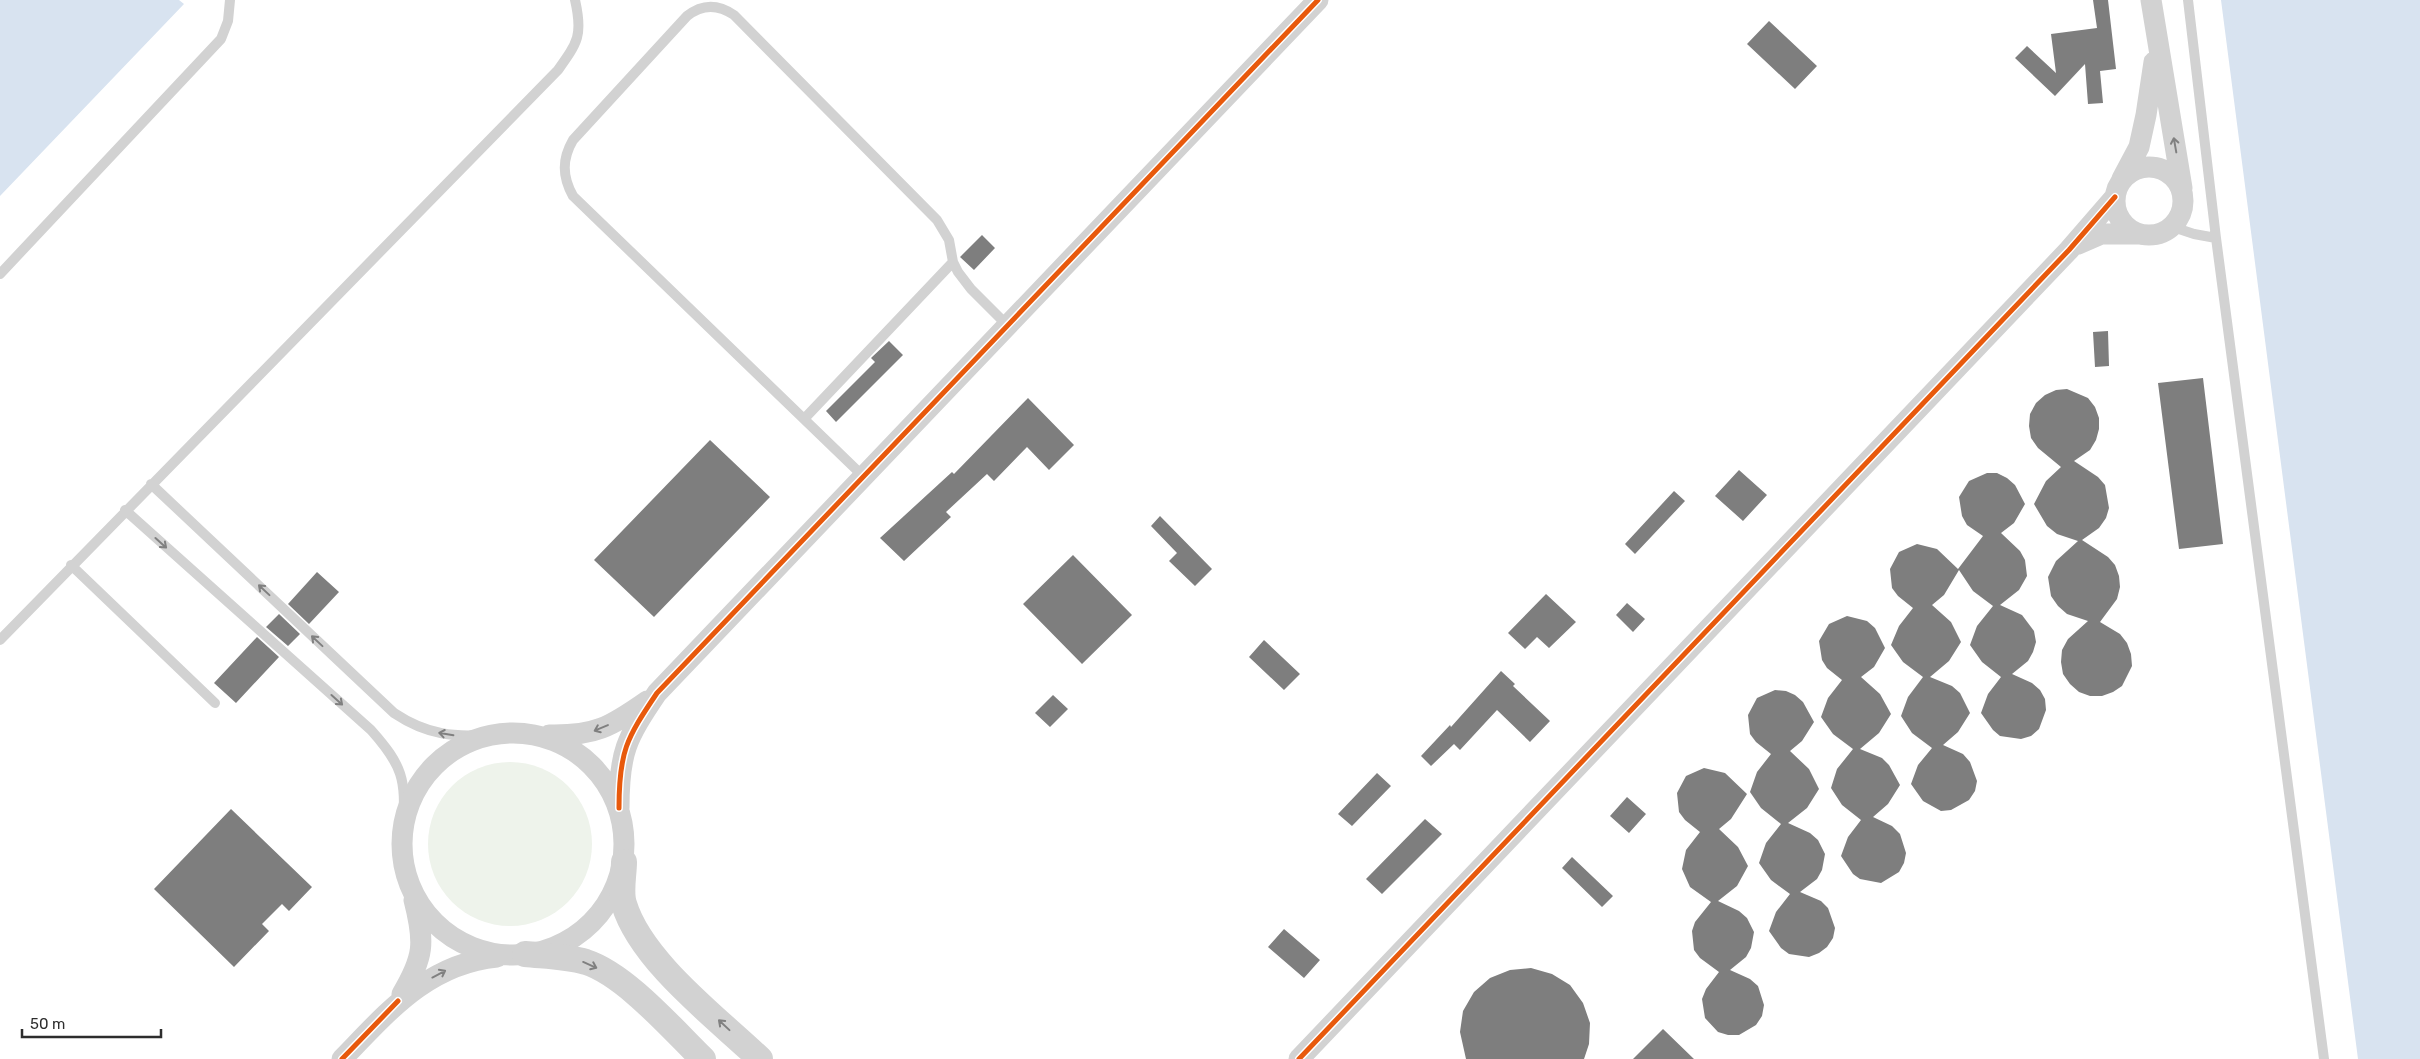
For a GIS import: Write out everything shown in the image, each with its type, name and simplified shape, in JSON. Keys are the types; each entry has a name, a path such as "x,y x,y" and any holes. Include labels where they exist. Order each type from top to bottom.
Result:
{"street":[{"path":"619,808 619,772 625,747 636,724 657,693 1009,327 1318,0"},
{"path":"2069,250 2084,240 2101,234 2119,232 2156,235 2172,226 2182,211 2183,193 2151,0"},
{"path":"2138,234 2120,220 2115,209 2118,189 2139,147 2153,74 2156,34"},
{"path":"1299,1059 2069,250 2118,189 2128,173 2138,168 2150,167 2161,169 2171,174 2183,193"},
{"path":"398,1001 416,970 422,946 420,926 403,860 403,826 413,793 434,765 462,745 494,734 516,732 537,735 579,735 600,730 628,714 657,693"},
{"path":"537,735 564,744 588,761 607,782 619,808 625,835 623,902 634,927 648,950 674,978 760,1059"},
{"path":"342,1059 398,1001 426,981 453,967 476,959 520,955 560,945 591,924 612,896 624,862"},
{"path":"410,887 428,915 452,937 482,951 520,955 562,956 587,962 616,978 703,1059"}],"lane":[{"path":"0,274 221,39 228,21 230,0"},
{"path":"0,640 71,565 558,70 577,44 580,22 575,0"},
{"path":"2188,0 2216,238 2324,1059"},
{"path":"864,477 573,196 565,176 566,156 573,140 687,16 693,11 709,6 726,10 734,15 937,220 948,240 953,262 971,289 1009,327"},
{"path":"2172,226 2194,234 2216,238"},
{"path":"804,419 953,262"},
{"path":"151,484 394,713 413,726 434,732 464,737 494,734"},
{"path":"125,510 371,730 386,747 397,763 405,791 403,826"},
{"path":"71,565 215,703"}],"shaded area":[{"path":"0,0 179,0 184,4 0,196"},
{"path":"2221,0 2420,0 2420,1059 2358,1059"},
{"path":"510,762 534,766 555,776 568,786 578,799 588,820 592,844 588,868 578,889 568,902 555,912 534,922 510,926 486,922 465,912 452,902 442,889 432,868 428,844 432,820 442,799 452,786 465,776 486,766"}],"building":[{"path":"2093,0 2108,0 2116,69 2100,71 2103,103 2088,104 2085,64 2055,96 2015,58 2027,46 2056,73 2051,34 2097,28"},
{"path":"1769,21 1817,66 1795,89 1747,44"},
{"path":"982,235 995,248 974,270 960,257"},
{"path":"2108,331 2109,366 2095,367 2093,332"},
{"path":"889,341 903,355 836,422 826,411 875,362 871,358"},
{"path":"2203,378 2223,544 2179,549 2158,383"},
{"path":"2067,389 2088,398 2095,407 2099,418 2096,440 2090,450 2074,461 2098,477 2105,485 2109,508 2106,518 2099,528 2082,540 2108,557 2115,565 2120,587 2117,599 2100,622 2120,634 2127,643 2131,654 2132,666 2122,686 2102,696 2090,696 2079,692 2063,674 2062,650 2068,639 2088,621 2067,614 2058,606 2051,596 2048,577 2056,561 2078,541 2057,534 2047,526 2034,504 2046,481 2061,467 2038,448 2031,438 2030,414 2036,403 2045,395 2056,390"},
{"path":"1028,398 1074,445 1049,470 1027,447 994,481 987,474 946,512 951,517 904,561 880,538 952,472 954,474"},
{"path":"710,440 770,497 654,617 594,560"},
{"path":"1739,470 1767,495 1743,521 1715,496"},
{"path":"1987,473 1997,473 2007,478 2015,485 2025,504 2014,523 2001,533 2020,551 2025,560 2027,576 2019,590 2000,605 2022,615 2034,631 2036,642 2033,652 2028,661 2012,674 2032,683 2040,690 2045,699 2046,710 2039,729 2031,736 2021,739 2000,736 1993,730 1981,713 1988,694 2001,677 1982,662 1970,645 1977,626 1993,606 1973,591 1959,570 1944,595 1932,605 1951,622 1961,642 1949,661 1930,677 1952,686 1960,693 1970,713 1958,732 1943,745 1963,754 1970,762 1977,781 1975,791 1969,800 1951,810 1941,811 1923,801 1911,784 1918,765 1932,748 1912,733 1901,716 1908,697 1923,677 1903,662 1891,645 1899,626 1913,608 1898,596 1892,588 1890,569 1899,552 1917,544 1937,549 1958,569 1983,536 1967,525 1962,516 1959,497 1969,481"},
{"path":"1674,491 1685,501 1635,554 1625,544"},
{"path":"1160,516 1212,569 1195,586 1169,561 1177,553 1151,526"},
{"path":"1073,555 1132,615 1082,664 1023,604"},
{"path":"317,572 339,592 309,624 288,604"},
{"path":"1546,594 1576,622 1549,648 1537,637 1525,649 1508,633"},
{"path":"1627,603 1645,619 1633,632 1616,615"},
{"path":"279,614 300,634 288,646 266,627"},
{"path":"1847,616 1867,621 1875,628 1885,648 1874,667 1861,677 1880,694 1891,714 1879,733 1860,749 1882,758 1889,765 1900,785 1888,804 1873,817 1892,826 1900,834 1906,853 1904,863 1899,872 1881,883 1860,879 1853,874 1841,856 1848,837 1861,820 1842,805 1831,788 1837,769 1853,749 1833,734 1821,717 1828,698 1842,680 1827,668 1822,660 1819,641 1829,624"},
{"path":"257,637 279,657 236,703 214,683"},
{"path":"1264,640 1300,674 1284,690 1249,657"},
{"path":"1501,671 1515,684 1513,686 1550,721 1530,742 1497,710 1460,750 1454,744 1431,766 1421,756 1450,725 1451,727"},
{"path":"1775,690 1786,691 1795,695 1803,702 1814,722 1802,741 1790,751 1809,769 1819,789 1807,808 1788,823 1810,833 1818,840 1825,854 1822,870 1817,879 1800,892 1821,901 1828,908 1835,928 1833,938 1827,947 1809,957 1789,954 1781,948 1769,931 1776,912 1790,894 1771,880 1759,863 1766,843 1781,824 1761,808 1750,792 1757,772 1771,754 1756,742 1750,734 1748,715 1757,698"},
{"path":"1053,695 1068,709 1050,727 1035,713"},
{"path":"1704,768 1725,773 1747,794 1731,819 1719,829 1738,847 1748,866 1737,886 1718,901 1739,911 1747,918 1754,932 1751,948 1746,957 1730,970 1750,979 1758,986 1764,1005 1762,1016 1756,1025 1739,1035 1728,1035 1718,1032 1705,1018 1702,999 1706,989 1719,972 1700,958 1694,950 1692,931 1695,922 1711,902 1690,887 1682,869 1686,850 1700,832 1685,820 1679,812 1677,793 1686,776"},
{"path":"1377,773 1391,786 1352,826 1338,814"},
{"path":"1627,797 1646,814 1629,833 1610,816"},
{"path":"231,809 312,887 289,911 282,904 262,924 269,931 234,967 154,889"},
{"path":"1425,819 1442,834 1382,894 1366,879"},
{"path":"1572,857 1613,896 1602,907 1562,868"},
{"path":"1284,929 1320,960 1304,978 1268,947"},
{"path":"1531,968 1552,974 1570,985 1583,1003 1590,1023 1589,1044 1584,1059 1466,1059 1460,1032 1463,1011 1474,992 1490,978 1510,970"},
{"path":"1663,1029 1694,1059 1633,1059"}],"cycle path":[{"path":"619,808 619,789 626,747 638,722 657,693 1318,0"},
{"path":"1299,1059 2069,250 2115,197"},
{"path":"342,1059 398,1001"}]}
